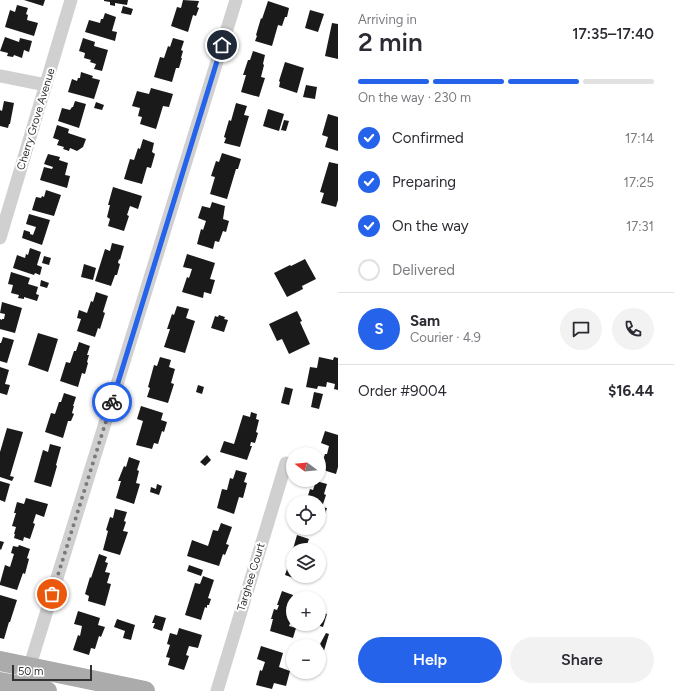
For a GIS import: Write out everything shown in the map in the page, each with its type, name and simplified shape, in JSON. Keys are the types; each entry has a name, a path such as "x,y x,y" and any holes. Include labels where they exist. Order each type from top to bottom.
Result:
{"main road":[{"path":"0,661 146,691"},
{"path":"0,682 47,691"}],"street":[{"name":"Cherry Grove Avenue","path":"0,238 5,206 46,85 71,0"},
{"path":"23,686 236,0"},
{"path":"0,76 46,85"},
{"name":"Targhee Court","path":"217,691 286,463"}],"building":[{"path":"24,0 45,0 43,6"},
{"path":"104,0 128,0 127,5 115,3 115,6 110,5 110,2"},
{"path":"183,0 199,1 197,7 199,8 196,16 193,15 188,32 171,26 177,7 181,8"},
{"path":"268,1 289,8 287,17 285,17 282,26 278,25 272,46 255,41 261,18 262,19"},
{"path":"17,5 28,8 26,14 28,15 27,20 38,23 34,36 5,27 10,10 15,12"},
{"path":"123,6 133,9 131,15 121,13"},
{"path":"310,10 324,14 318,32 305,28"},
{"path":"105,13 116,17 112,31 117,32 115,41 85,32 89,20 100,23"},
{"path":"332,23 338,24 338,59 325,56"},
{"path":"5,37 19,42 20,38 32,41 29,52 24,50 22,58 14,55 13,57 7,56 8,53 0,51"},
{"path":"83,38 95,42 94,46 108,50 102,71 94,69 96,64 90,62 91,60 84,58 85,53 79,51"},
{"path":"173,38 184,41 181,50 183,51 182,58 179,68 176,68 172,82 154,77 160,57 164,58 168,46 170,47"},
{"path":"253,51 265,55 261,77 265,78 259,97 241,92 246,75 243,75"},
{"path":"285,62 304,68 297,93 279,87 279,81"},
{"path":"81,72 93,76 92,78 100,80 94,99 68,92 72,79 77,81 78,78 80,78"},
{"path":"306,85 317,87 315,99 303,97"},
{"path":"151,88 173,94 169,107 163,106 156,129 140,124 142,117 138,116 140,108 132,106 137,91 149,94"},
{"path":"4,101 14,103 8,128 0,126 0,110 2,111"},
{"path":"75,101 86,104 79,128 58,121 62,108 70,110"},
{"path":"96,102 104,105 102,110 94,108"},
{"path":"236,103 247,106 244,115 249,116 240,147 224,143 226,138 224,137 229,120 231,121"},
{"path":"268,109 284,114 279,131 263,126"},
{"path":"328,114 338,117 338,151 325,147 328,137 322,135"},
{"path":"284,120 289,121 286,131 281,130"},
{"path":"57,125 69,129 68,133 86,139 83,147 77,151 70,148 69,151 63,149 64,147 57,145 59,140 53,138"},
{"path":"143,139 154,143 152,152 155,154 151,168 147,167 142,184 124,179 130,159 134,160"},
{"path":"222,153 241,159 238,169 236,169 227,199 210,194 215,177 211,176 216,161 219,162"},
{"path":"48,154 60,157 59,160 68,163 65,175 70,176 67,188 40,180 44,167 52,169 53,167 44,164"},
{"path":"329,162 338,164 338,200 336,207 321,203 324,193 320,192"},
{"path":"113,187 142,196 138,209 130,206 127,215 129,216 124,231 108,226 110,219 107,217 110,205 108,205"},
{"path":"46,190 61,195 54,216 32,210 36,197 44,197"},
{"path":"212,202 225,206 223,219 229,221 226,232 223,231 219,242 215,241 213,249 197,244 201,229 203,230 206,221 198,218 202,206 210,208"},
{"path":"29,214 50,220 42,245 22,238 24,230 33,235 36,227 26,224"},
{"path":"112,243 124,246 118,263 120,264 117,275 115,275 111,286 95,281 105,249 110,251"},
{"path":"30,248 41,252 37,265 42,267 40,275 35,273 34,275 13,268 17,255 25,258 26,254 28,255"},
{"path":"187,254 215,263 210,279 215,280 211,294 204,292 203,298 182,292 187,277 189,278 192,269 183,267"},
{"path":"44,256 51,258 49,265 42,263"},
{"path":"305,259 316,279 302,286 303,289 287,297 274,273"},
{"path":"84,264 96,268 93,280 81,277"},
{"path":"11,272 30,278 28,284 38,287 36,294 39,295 37,301 24,297 24,299 18,298 19,295 11,293 13,285 8,284"},
{"path":"41,280 49,283 47,288 40,286"},
{"path":"96,292 108,296 100,329 98,328 95,337 77,331 81,319 77,318 79,310 87,313"},
{"path":"2,302 22,308 15,333 0,329 0,319 4,319 5,314 0,313"},
{"path":"177,306 189,309 186,318 195,321 185,353 164,347 170,329 167,329 172,314 174,315"},
{"path":"297,311 302,321 300,322 310,344 289,354 282,339 277,341 269,324"},
{"path":"219,315 228,320 224,332 211,328 215,316 218,317"},
{"path":"38,333 58,339 48,372 28,365"},
{"path":"3,337 14,340 7,363 0,361 0,343"},
{"path":"79,342 90,346 87,355 89,355 85,374 82,373 78,387 60,381 66,362 70,363"},
{"path":"160,357 171,360 169,367 175,369 171,383 174,384 168,403 147,397 154,365 157,366"},
{"path":"319,357 333,360 334,357 338,358 338,390 334,389 335,384 327,382 326,387 318,386 317,389 306,387 310,367 317,368"},
{"path":"0,367 9,370 5,384 10,385 7,395 0,393"},
{"path":"198,385 204,387 202,394 196,392"},
{"path":"285,387 293,389 289,405 281,403"},
{"path":"314,392 323,394 319,409 311,407"},
{"path":"64,393 76,397 72,413 74,414 71,421 68,421 63,438 45,432 51,413 55,414"},
{"path":"141,406 163,413 161,420 167,422 164,432 162,431 158,444 154,443 152,449 136,445 143,421 137,419"},
{"path":"251,412 257,414 256,419 259,420 256,432 258,433 255,443 251,442 250,446 252,446 247,460 220,452 224,441 234,444 243,415 250,417"},
{"path":"7,428 23,432 10,476 14,477 12,481 0,477 0,452"},
{"path":"325,431 338,435 338,467 336,474 326,471 326,454 329,446 321,443"},
{"path":"50,444 61,447 51,487 34,482 43,450 48,452"},
{"path":"207,455 211,460 205,466 200,462"},
{"path":"129,457 140,461 137,470 139,471 136,483 140,484 134,504 116,498 121,481 118,481 124,466 126,467"},
{"path":"236,470 247,473 244,482 247,483 243,498 239,497 234,514 217,508 222,489 227,490 230,478 233,479"},
{"path":"0,481 10,484 5,502 0,500"},
{"path":"157,484 162,486 159,495 150,492 151,487 156,489"},
{"path":"327,484 324,494 326,495 308,495 310,489 313,490 314,487 326,487"},
{"path":"26,498 48,504 44,517 36,514 33,523 35,524 30,539 24,537 23,541 14,538 16,527 12,526 16,513 14,513 17,502 24,504"},
{"path":"115,509 127,512 123,531 128,532 120,555 103,550 108,531 106,530 110,517 113,518"},
{"path":"221,523 232,527 226,544 229,545 225,555 223,554 219,566 187,556 192,540 208,546 213,530 218,531"},
{"path":"297,535 309,539 308,543 295,543"},
{"path":"0,541 4,542 1,550 0,549"},
{"path":"19,545 30,549 25,574 23,573 17,590 0,585 0,583 5,565 10,567 14,554 11,553 13,546 18,547"},
{"path":"99,554 107,557 105,562 108,563 105,572 110,573 107,583 111,584 105,606 88,601 89,596 85,594"},
{"path":"189,565 203,570 201,576 187,571"},
{"path":"203,576 214,580 208,598 211,599 209,605 207,605 207,608 205,607 201,620 185,615 195,583 200,584"},
{"path":"282,591 286,592 286,631 295,631 293,638 270,631 273,619 271,619 274,609 277,610 279,605 277,605"},
{"path":"0,595 17,600 4,639 0,638"},
{"path":"78,611 100,618 98,625 105,627 101,637 99,636 95,649 91,648 89,655 73,650 78,635 80,636 82,626 74,624"},
{"path":"155,615 166,618 162,631 153,628 155,623 152,623"},
{"path":"117,619 135,625 131,640 123,638 125,631 114,627"},
{"path":"179,628 202,635 198,648 189,646 186,655 189,656 184,670 168,665 170,658 166,657 170,645 167,644 170,633 177,635"},
{"path":"326,633 329,634 326,644 326,639 323,639"},
{"path":"261,646 283,653 279,667 286,670 286,679 288,679 286,686 274,683 272,689 256,685 260,670 262,671 265,662 257,659"}],"way so far":[{"path":"52,594 112,402"}],"route":[{"path":"112,402 222,45"}]}
